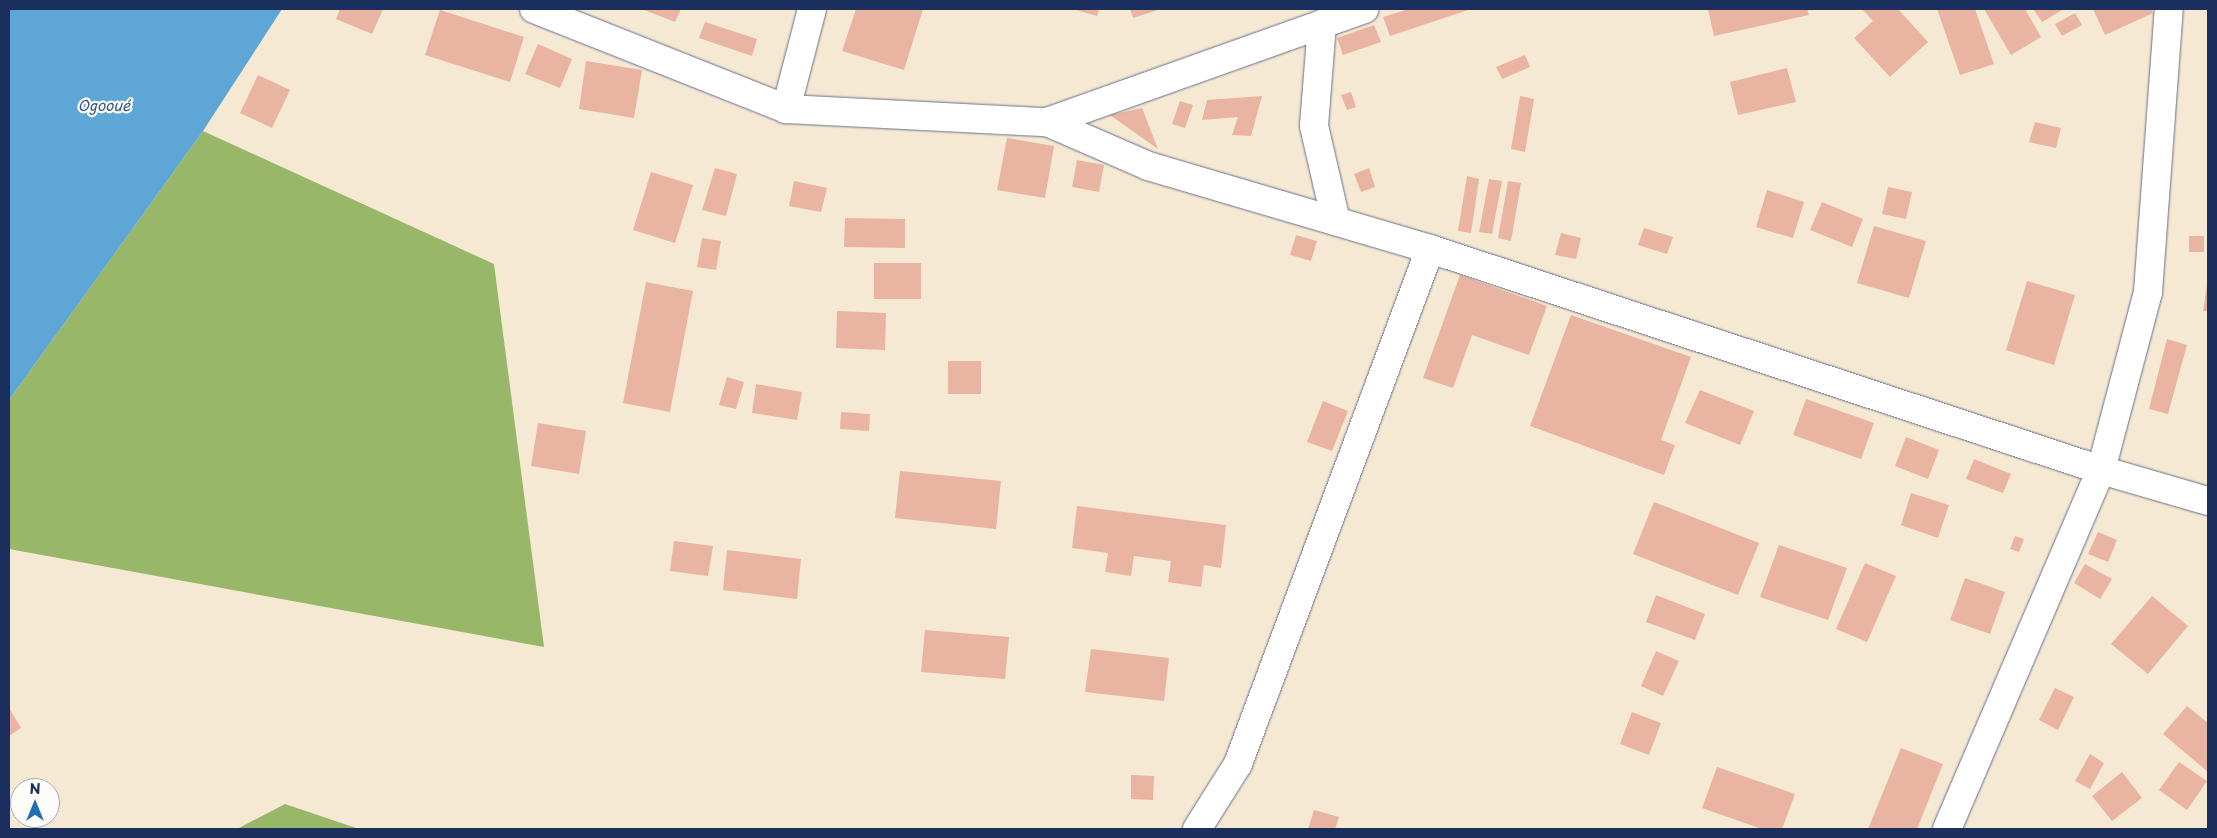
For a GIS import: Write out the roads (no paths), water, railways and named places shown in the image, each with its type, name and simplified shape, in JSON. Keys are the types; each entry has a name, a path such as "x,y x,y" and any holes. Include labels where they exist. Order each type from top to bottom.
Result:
{"street":[{"path":"534,9 786,109 1047,122 1148,166 1430,248 2102,470 2208,501"},
{"path":"786,109 812,9"},
{"path":"1047,122 1365,9"},
{"path":"1947,829 2102,470 2148,292 2169,9"},
{"path":"1322,24 1314,126 1336,222"},
{"path":"1197,829 1238,764 1430,248"}],"water":[{"name":"Ogooué","path":"9,9 282,9 203,131 9,400"}]}
